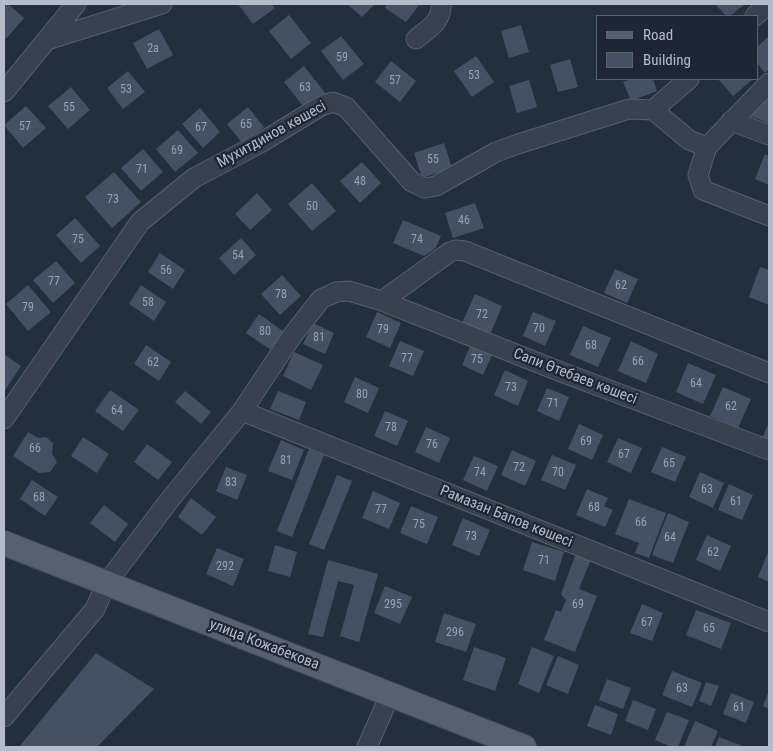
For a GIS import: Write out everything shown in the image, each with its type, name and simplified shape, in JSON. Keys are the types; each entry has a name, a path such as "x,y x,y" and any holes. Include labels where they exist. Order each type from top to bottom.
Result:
{"main road":[{"name":"улица Кожабекова","path":"4,543 524,747"}],"street":[{"path":"4,92 76,4"},
{"path":"47,40 162,4"},
{"path":"416,39 438,21 441,4"},
{"path":"756,15 768,4"},
{"path":"687,80 653,110 689,140 707,147"},
{"path":"769,83 707,147 698,175 703,190 769,216"},
{"name":"Мухитдинов көшесі","path":"4,419 140,222 194,178 262,142 321,106 333,102 346,107 412,182 425,188 436,186 496,152 518,144 629,109 653,110"},
{"path":"731,121 769,135"},
{"path":"382,301 450,252 456,250 465,251 769,373"},
{"name":"Сапи Өтебаев көшесі","path":"4,717 94,609 106,584 168,502 242,411 292,336 321,299 336,292 350,292 382,301 618,394 769,450"},
{"name":"Рамазан Бапов көшесі","path":"242,411 769,622"},
{"path":"367,747 390,695"}],"building":[{"path":"4,4 8,4 24,18 6,39 4,36"},
{"path":"238,4 272,4 275,8 253,24"},
{"path":"347,4 375,4 362,17"},
{"path":"387,4 420,4 406,22 385,8"},
{"path":"715,4 745,4 731,15 725,15"},
{"path":"289,15 311,43 291,59 269,31"},
{"path":"521,25 529,52 509,58 501,31"},
{"path":"159,29 173,55 147,69 133,43"},
{"path":"341,36 364,64 343,80 321,51"},
{"path":"769,36 769,69 765,73 758,64 758,46"},
{"path":"476,56 494,82 472,97 454,71"},
{"path":"570,59 578,87 558,92 550,65"},
{"path":"391,61 416,81 400,102 375,82"},
{"path":"304,66 326,94 306,110 284,82"},
{"path":"128,71 145,92 123,109 107,88"},
{"path":"529,80 537,107 517,113 509,86"},
{"path":"628,80 653,80 657,91 631,101 623,82"},
{"path":"719,80 752,80 733,96"},
{"path":"71,87 90,110 68,129 48,106"},
{"path":"769,96 768,123 750,116"},
{"path":"26,106 46,128 23,148 4,125"},
{"path":"248,107 264,127 243,144 227,124"},
{"path":"200,108 220,132 203,148 182,124"},
{"path":"178,130 198,153 175,172 156,149"},
{"path":"444,143 452,168 422,178 414,153"},
{"path":"143,149 163,172 141,191 121,168"},
{"path":"765,154 769,156 769,185 755,179"},
{"path":"362,162 381,183 360,203 340,181"},
{"path":"114,172 141,202 112,228 85,197"},
{"path":"312,183 336,211 312,231 288,204"},
{"path":"257,193 272,210 250,230 235,214"},
{"path":"475,203 484,228 453,238 445,213"},
{"path":"75,218 100,246 81,263 56,235"},
{"path":"403,220 441,236 435,249 424,256 393,243"},
{"path":"241,238 256,255 234,275 219,258"},
{"path":"160,253 185,270 173,289 148,272"},
{"path":"56,261 75,283 53,303 33,280"},
{"path":"760,267 769,270 769,305 749,297"},
{"path":"615,269 638,279 627,303 604,293"},
{"path":"282,275 301,296 280,315 261,294"},
{"path":"28,285 51,312 28,331 6,304"},
{"path":"141,285 166,302 154,321 129,304"},
{"path":"475,294 502,306 490,335 462,323"},
{"path":"377,312 401,323 390,348 366,337"},
{"path":"533,312 556,321 545,346 523,336"},
{"path":"259,314 284,332 271,350 246,333"},
{"path":"313,323 334,333 325,354 303,344"},
{"path":"583,326 611,338 598,367 570,355"},
{"path":"400,341 424,351 413,376 389,366"},
{"path":"631,341 658,354 646,383 618,371"},
{"path":"471,344 492,355 483,375 462,365"},
{"path":"146,345 171,362 159,381 134,364"},
{"path":"294,352 323,365 311,390 283,376"},
{"path":"4,354 21,366 4,392"},
{"path":"688,363 716,375 703,404 676,392"},
{"path":"505,370 528,381 518,406 494,395"},
{"path":"355,377 379,388 368,413 344,402"},
{"path":"723,387 751,399 738,428 710,416"},
{"path":"547,388 569,397 559,421 537,411"},
{"path":"110,390 139,410 123,431 95,411"},
{"path":"185,391 211,412 201,424 175,402"},
{"path":"278,391 306,402 299,420 270,409"},
{"path":"385,411 408,421 397,446 374,436"},
{"path":"769,422 769,443 762,439"},
{"path":"579,424 603,435 592,460 568,449"},
{"path":"426,427 450,438 439,463 415,452"},
{"path":"28,432 38,438 46,437 53,443 52,454 57,462 50,472 39,473 13,456"},
{"path":"83,437 109,454 97,473 71,456"},
{"path":"618,438 642,448 631,473 607,462"},
{"path":"281,440 304,450 292,480 268,471"},
{"path":"147,444 172,462 158,480 134,462"},
{"path":"662,447 686,457 675,482 651,472"},
{"path":"309,449 324,455 292,537 277,531"},
{"path":"512,450 536,461 525,486 501,475"},
{"path":"552,455 576,465 565,490 541,480"},
{"path":"474,456 498,466 487,491 463,480"},
{"path":"226,467 247,475 237,500 216,491"},
{"path":"700,472 724,483 713,508 689,497"},
{"path":"337,475 352,481 324,550 309,544"},
{"path":"32,480 58,497 45,516 20,499"},
{"path":"729,484 753,495 742,520 718,510"},
{"path":"587,489 608,498 604,506 613,510 605,527 576,515"},
{"path":"373,491 400,503 389,529 362,518"},
{"path":"191,498 216,517 202,535 178,517"},
{"path":"629,499 666,513 649,558 635,553 639,543 615,534"},
{"path":"104,505 128,524 115,542 90,523"},
{"path":"411,506 438,517 427,544 400,533"},
{"path":"668,513 689,522 673,563 652,555"},
{"path":"463,518 490,530 479,556 452,545"},
{"path":"707,535 731,546 720,571 696,560"},
{"path":"532,542 564,552 555,581 523,570"},
{"path":"275,545 297,552 290,577 268,571"},
{"path":"217,548 244,559 233,586 206,574"},
{"path":"769,550 769,582 758,577"},
{"path":"576,553 591,559 579,589 597,596 575,652 544,640 556,610 561,612 566,600 561,594"},
{"path":"328,560 378,574 359,642 340,636 354,585 338,581 323,637 308,634"},
{"path":"385,586 412,597 400,624 374,613"},
{"path":"642,604 663,613 652,641 630,633"},
{"path":"696,610 731,623 721,649 686,635"},
{"path":"444,613 476,624 466,652 435,642"},
{"path":"474,647 506,658 495,691 463,680"},
{"path":"532,647 554,656 539,693 518,684"},
{"path":"96,653 154,689 97,747 19,747"},
{"path":"558,656 579,665 568,694 546,685"},
{"path":"672,671 702,683 692,707 662,695"},
{"path":"607,679 631,688 623,709 599,700"},
{"path":"706,682 719,686 711,706 699,701"},
{"path":"769,690 769,709 763,706"},
{"path":"731,693 754,702 746,723 723,714"},
{"path":"633,700 656,709 648,730 625,721"},
{"path":"595,705 618,714 611,735 587,726"},
{"path":"667,712 689,720 678,747 672,747 655,740"},
{"path":"695,721 718,731 711,747 684,747"},
{"path":"719,737 742,746 715,747"}]}
